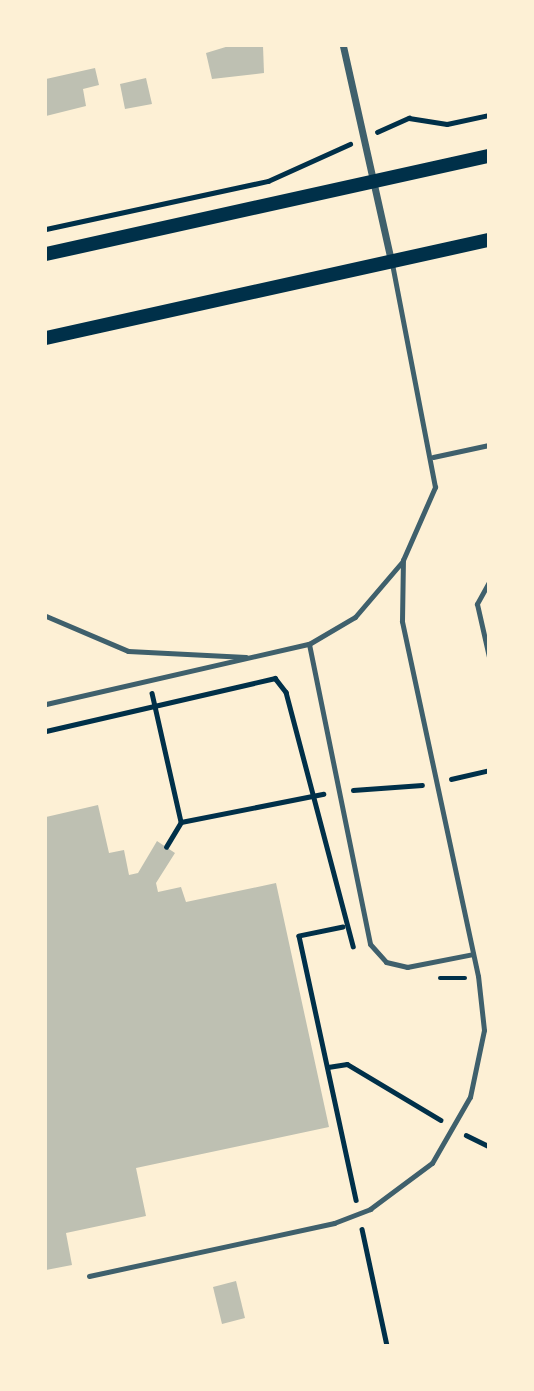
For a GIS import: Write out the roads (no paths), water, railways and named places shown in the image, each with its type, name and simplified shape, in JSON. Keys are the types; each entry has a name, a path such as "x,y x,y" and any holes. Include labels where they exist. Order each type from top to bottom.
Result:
{"main road":[{"path":"46,254 488,156"},
{"path":"46,338 488,240"}],"street":[{"path":"343,46 391,261"}],"lane":[{"path":"46,704 309,644 355,617 404,560 433,499 433,457 391,261"},
{"path":"433,457 488,445"},
{"path":"89,1276 359,1213 403,1189 455,1129 470,1097 484,1030 473,954 401,621 404,560"},
{"path":"488,582 477,604 488,657"},
{"path":"46,616 128,650 252,658"},
{"path":"309,644 370,944 386,962 407,967 473,954"}]}
